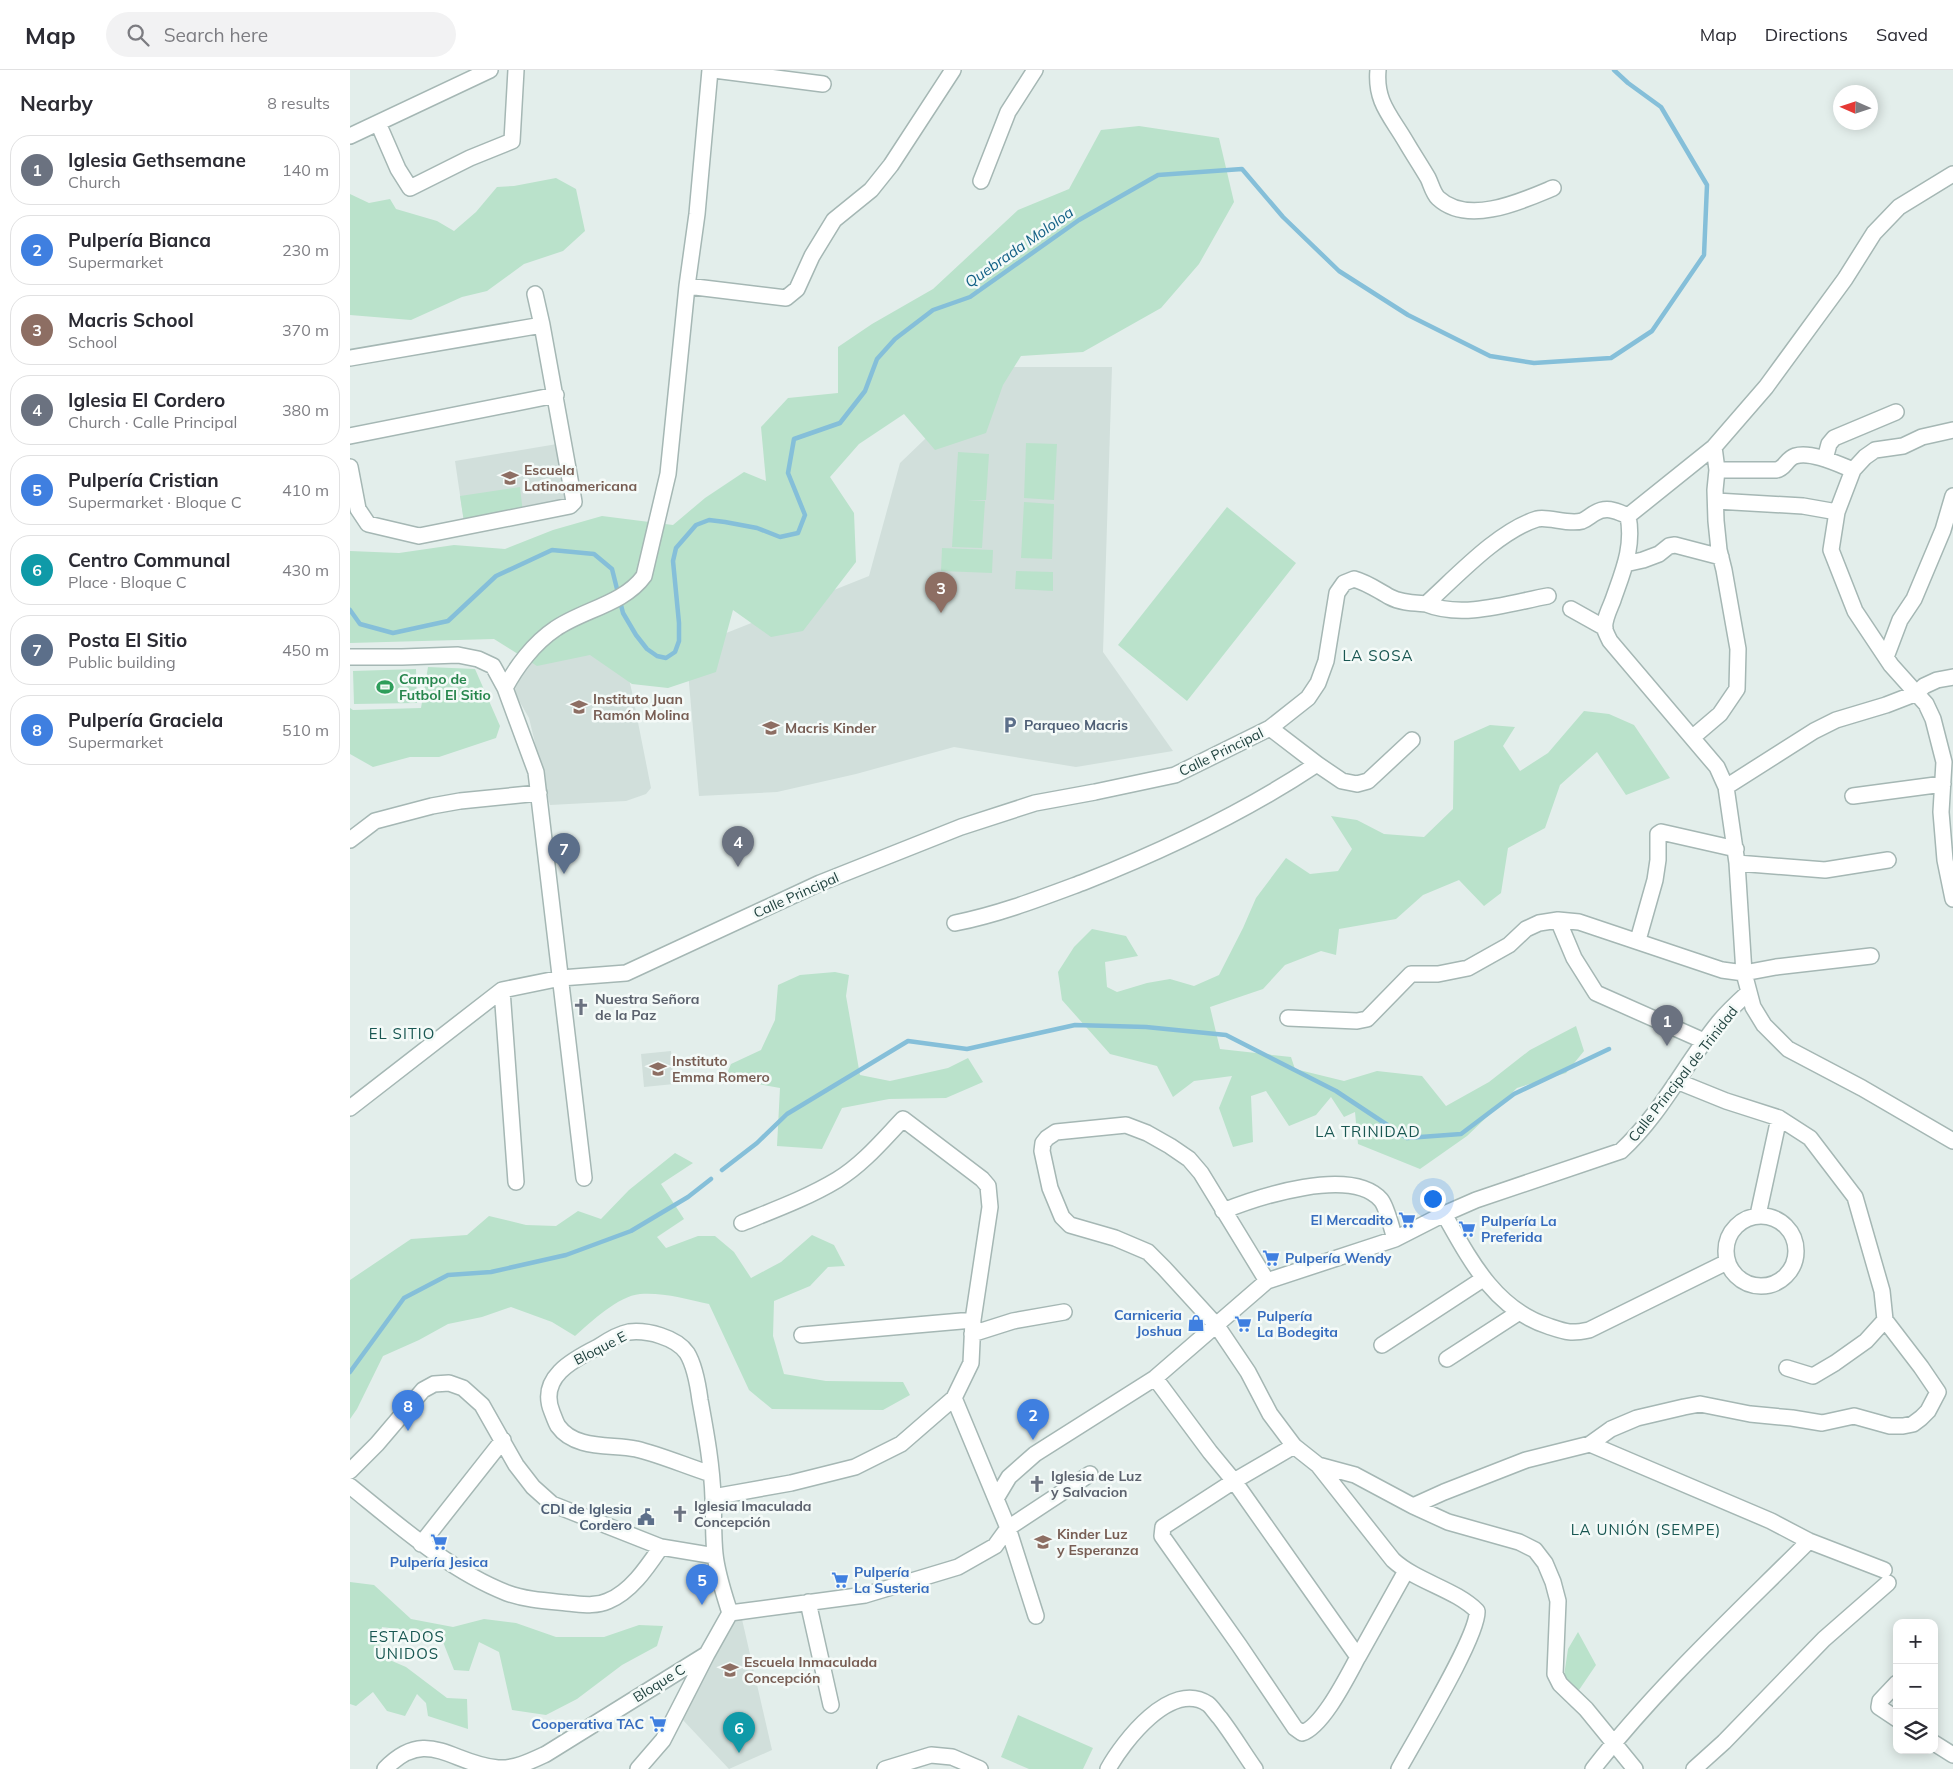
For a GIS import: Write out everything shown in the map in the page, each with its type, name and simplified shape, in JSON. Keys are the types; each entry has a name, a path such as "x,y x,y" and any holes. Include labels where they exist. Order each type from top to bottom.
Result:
{"street":[{"path":"350,136 490,70"},
{"path":"378,123 398,169 410,188 470,158 512,141 516,70"},
{"path":"505,688 513,673 537,645 554,629 624,594 639,583 644,576 668,474 686,286 697,214 710,70"},
{"path":"714,70 823,84"},
{"path":"686,286 786,298 797,289 812,256 834,220 871,190 891,165 953,70"},
{"path":"981,181 1008,112 1035,70"},
{"path":"1378,70 1377,82 1381,102 1437,197 1448,205 1460,209 1487,210 1518,203 1553,188"},
{"path":"1628,516 1714,447 1766,387 1801,342 1845,280 1874,234 1899,207 1953,174"},
{"path":"350,467 358,509 368,524 419,536 570,506 574,502 556,395 535,294"},
{"path":"350,358 542,326"},
{"path":"350,436 556,395"},
{"path":"1825,459 1829,444 1834,438 1896,412"},
{"path":"1953,430 1922,437 1903,446 1875,450 1865,457 1853,470 1837,512 1831,550 1855,611 1886,657 1926,704 1933,719 1944,762 1941,812 1945,860 1953,899"},
{"path":"1692,737 1720,714 1737,689 1738,649 1716,521 1717,470 1714,447"},
{"path":"1717,470 1776,470 1781,469 1793,456 1803,455 1825,459 1853,470"},
{"path":"1886,657 1900,620 1914,599 1944,530 1953,496"},
{"path":"1716,502 1803,506 1837,512"},
{"path":"1426,604 1486,550 1515,528 1539,518 1562,522 1583,521 1598,511 1610,509 1628,516"},
{"path":"1628,516 1631,532 1625,564 1608,612 1605,628 1610,641 1717,767 1726,787 1736,856 1744,973 1753,1007 1764,1025 1788,1049 1862,1088 1953,1141"},
{"path":"1625,564 1659,554 1669,546 1675,545 1721,557"},
{"name":"Calle Principal","path":"350,1108 502,990 561,978 626,973 820,883 961,827 1035,803 1175,775 1270,728 1308,698 1318,683 1326,661 1337,594 1344,583 1354,579 1364,582 1390,597 1405,602 1426,604 1440,610 1482,608 1548,596"},
{"path":"1571,609 1605,628"},
{"path":"350,656 458,655 478,658 493,666 505,688 536,772 584,1178"},
{"path":"1726,787 1836,720 1886,705 1917,693 1924,686 1937,680 1953,677"},
{"path":"1270,728 1342,781 1357,784 1368,782 1412,740"},
{"path":"955,923 991,916 1128,865 1223,820 1317,764"},
{"path":"1854,796 1943,784"},
{"path":"350,840 374,821 432,806 460,801 539,793"},
{"path":"1638,940 1655,880 1658,860 1658,834 1661,832 1736,856 1825,870 1888,860"},
{"path":"1558,920 1574,958 1596,993 1704,1041"},
{"path":"1288,1018 1357,1021 1367,1019 1411,974 1438,974 1468,968 1509,945 1526,929 1539,923 1558,920 1579,922 1638,940 1722,970 1744,973 1871,956"},
{"path":"502,990 516,1182"},
{"name":"Calle Principal de Trinidad","path":"997,1497 1009,1477 1035,1454 1156,1378 1267,1281 1395,1239 1476,1200 1621,1151 1636,1137 1678,1082 1704,1041 1720,1021 1749,992"},
{"path":"1413,1506 1526,1460 1590,1444 1610,1429 1637,1418 1700,1404 1750,1414 1822,1423 1854,1416 1890,1426 1913,1424 1928,1411 1938,1392 1885,1320 1882,1291 1855,1197 1810,1138 1779,1118 1726,1101 1678,1082"},
{"path":"1758,1216 1779,1118"},
{"path":"713,1496 791,1483 855,1468 901,1444 954,1398 971,1364 973,1327 990,1207 988,1186 972,1170 903,1119 874,1151 838,1179 794,1202 742,1224"},
{"path":"1267,1281 1201,1173 1189,1159 1147,1133 1126,1125 1056,1132 1043,1143 1043,1158 1050,1188 1062,1217 1070,1225 1115,1238 1148,1252 1217,1326 1248,1372 1270,1414 1294,1446 1318,1465 1393,1560 1406,1571 1473,1607 1477,1611 1478,1616 1459,1661 1398,1769"},
{"path":"1223,1211 1254,1198 1307,1186 1351,1186 1367,1190 1382,1200 1395,1239"},
{"path":"1444,1214 1483,1279 1518,1314 1533,1322 1566,1333 1589,1330 1727,1262"},
{"path":"1758,1216 1776,1219 1789,1230 1796,1246 1794,1264 1784,1278 1768,1286 1751,1285 1736,1277 1727,1262 1727,1240 1740,1222 1758,1216"},
{"path":"1382,1345 1483,1279"},
{"path":"802,1335 973,1327 1064,1312"},
{"path":"1448,1359 1518,1314"},
{"path":"1787,1368 1813,1376 1836,1363 1866,1341 1885,1320"},
{"name":"Bloque E","path":"711,1474 636,1449 600,1446 570,1437 558,1426 550,1408 548,1397 551,1383 562,1369 582,1355 620,1334 630,1332 654,1334 677,1344 688,1355 697,1384 707,1438 711,1474 713,1496 715,1556 730,1613"},
{"path":"1156,1378 1210,1452 1234,1481 1358,1657"},
{"path":"350,1471 377,1444 423,1390 434,1384 449,1383 462,1388 482,1405 516,1465 527,1480 552,1504 661,1547 715,1556"},
{"path":"954,1398 997,1497 1036,1616"},
{"path":"421,1544 503,1440"},
{"path":"1590,1444 1771,1520 1809,1541 1886,1576 1724,1742 1694,1769"},
{"path":"1294,1446 1234,1481 1163,1527 1162,1536 1239,1645 1294,1728 1302,1733 1308,1731 1315,1725 1336,1696 1406,1571"},
{"path":"1318,1465 1355,1475 1413,1506 1448,1522 1518,1542 1535,1550 1545,1563 1558,1601 1555,1674 1560,1684 1586,1709 1635,1769"},
{"path":"730,1613 865,1595 958,1567 995,1546 1008,1528 1090,1474"},
{"path":"350,1486 421,1544 482,1582 508,1594 536,1600 594,1605 609,1601 622,1593 636,1580 661,1547"},
{"path":"1593,1769 1675,1673 1809,1541"},
{"path":"808,1602 832,1704"},
{"name":"Bloque C","path":"385,1769 401,1756 416,1749 433,1748 489,1767 500,1768 524,1764 546,1754 707,1654 730,1613"},
{"path":"638,1769 663,1740 707,1654"},
{"path":"1893,1687 1880,1701 1879,1708 1893,1717"},
{"path":"1108,1769 1124,1743 1154,1713 1181,1700 1196,1698 1209,1704 1233,1736 1251,1768"},
{"path":"1938,1745 1953,1754"},
{"path":"885,1769 931,1755 952,1757 980,1769"}],"shaded area":[{"path":"1000,367 1112,367 1103,652 1173,751 1076,767 954,747 856,774 777,792 699,796 686,649 869,576 900,463"},
{"name":"Escuela Latinoamericana","path":"557,444 567,505 464,522 455,461"},
{"name":"Instituto Juan Ramón Molina","path":"613,611 632,692 651,788 646,794 626,801 550,805 529,718 517,697 515,689 519,679 545,647"},
{"name":"Instituto Emma Romero","path":"671,1051 674,1084 644,1087 641,1054"},
{"name":"Escuela Inmaculada Concepción","path":"741,1615 772,1750 729,1769 682,1719 731,1621"}],"green space":[{"path":"1139,126 1219,138 1234,202 1199,264 1161,308 1083,352 1021,356 1003,385 986,433 935,450 904,414 859,444 830,477 854,513 856,562 803,631 771,637 733,610 716,672 668,688 632,684 590,655 537,666 494,639 350,643 350,551 399,553 454,545 505,549 553,530 602,516 673,525 705,498 744,472 766,481 761,427 788,398 838,393 838,347 872,324 933,289 1018,210 1069,189 1101,130"},
{"path":"556,178 576,189 585,231 563,251 524,264 487,291 462,297 411,320 350,315 350,194 369,203 390,199 396,209 437,221 454,231 476,212 497,187 514,186"},
{"path":"1026,443 1057,444 1054,500 1024,498"},
{"path":"958,452 989,454 986,500 967,500 985,501 982,548 952,547"},
{"path":"520,487 523,513 464,522 460,496"},
{"path":"1024,502 1054,504 1052,559 1021,558"},
{"path":"1227,507 1296,563 1187,701 1118,645"},
{"path":"942,548 993,550 992,573 941,571"},
{"path":"1016,571 1053,572 1053,591 1015,589"},
{"path":"428,667 475,669 500,726 496,738 439,757 410,757 373,767 350,754 350,708 353,710 421,708"},
{"name":"Campo de Futbol El Sitio","path":"416,669 417,703 354,704 353,671"},
{"path":"1584,711 1609,714 1634,725 1670,778 1626,795 1597,752 1560,785 1545,828 1508,848 1501,893 1484,906 1459,880 1423,895 1396,919 1339,929 1336,955 1321,951 1285,965 1263,989 1210,1007 1220,1049 1291,1057 1295,1069 1344,1081 1377,1071 1422,1076 1446,1106 1489,1082 1530,1050 1576,1026 1584,1051 1566,1073 1517,1088 1467,1136 1420,1169 1358,1144 1355,1112 1344,1117 1331,1097 1316,1115 1289,1126 1266,1091 1251,1096 1253,1142 1233,1147 1219,1108 1232,1076 1194,1081 1173,1097 1157,1066 1110,1054 1062,1000 1058,972 1074,947 1092,929 1126,936 1138,956 1105,962 1107,987 1117,992 1147,983 1170,979 1194,986 1219,975 1256,898 1286,858 1310,874 1338,871 1352,849 1331,816 1357,820 1384,834 1424,837 1453,809 1454,741 1490,725 1515,727 1503,746 1520,771 1548,753"},
{"path":"835,972 849,975 846,996 860,1075 890,1081 948,1068 968,1058 983,1082 946,1098 889,1099 842,1108 822,1149 777,1146 780,1088 725,1078 731,1064 761,1050 775,1020 778,985 800,975"},
{"path":"675,1153 693,1163 661,1184 684,1219 657,1237 666,1248 698,1236 715,1236 734,1252 751,1278 781,1262 812,1235 834,1245 845,1266 828,1267 810,1286 774,1301 773,1336 784,1374 826,1381 903,1382 910,1395 883,1410 772,1409 749,1390 709,1304 674,1296 640,1294 614,1304 575,1336 552,1322 511,1307 482,1317 448,1324 419,1340 383,1356 357,1409 350,1419 350,1280 411,1239 467,1235 489,1216 526,1225 556,1226 578,1211 601,1219 629,1190"},
{"path":"350,1582 374,1585 411,1619 453,1627 484,1619 516,1623 556,1637 604,1637 639,1625 663,1626 657,1646 622,1665 577,1699 546,1715 512,1710 499,1652 479,1642 469,1671 454,1670 443,1642 412,1631 382,1627 378,1655 406,1667 447,1698 467,1699 468,1729 428,1716 426,1703 417,1694 405,1716 387,1711 373,1692 356,1706 350,1704"},
{"path":"1578,1632 1596,1665 1579,1690 1563,1682 1568,1649"},
{"path":"1018,1715 1093,1748 1083,1769 1029,1769 1001,1757"}],"waterway":[{"name":"Quebrada Mololoa","path":"350,610 360,624 393,633 448,621 496,576 552,550 594,554 612,569 623,613 636,635 647,649 657,656 666,658 675,652 679,641 673,561 676,548 696,525 709,520 757,528 780,537 798,533 805,515 788,473 794,439 840,423 865,391 877,359 895,339 933,310 970,297 1079,220 1158,175 1242,169 1283,217 1339,271 1408,315 1490,356 1534,363 1611,358 1652,331 1704,255 1707,185 1661,107 1628,83 1614,70"},
{"path":"722,1170 757,1143 787,1114 908,1041 967,1049 1075,1025 1146,1027 1226,1035 1336,1091 1407,1138 1461,1134 1514,1094 1609,1049"},
{"path":"350,1372 404,1298 448,1275 491,1272 566,1255 631,1231 688,1197 711,1179"}],"place":[{"name":"Escuela Latinoamericana","path":"510,478"},
{"name":"Macris School","path":"941,613"},
{"name":"Campo de Futbol El Sitio","path":"385,687"},
{"name":"Instituto Juan Ramón Molina","path":"579,707"},
{"name":"Parqueo Macris","path":"1010,725"},
{"name":"Macris Kinder","path":"771,728"},
{"name":"Iglesia El Cordero","path":"738,867"},
{"name":"Posta El Sitio","path":"564,874"},
{"name":"Nuestra Señora de la Paz","path":"581,1007"},
{"name":"Iglesia Gethsemane","path":"1667,1046"},
{"name":"Instituto Emma Romero","path":"658,1069"},
{"name":"El Mercadito","path":"1407,1220"},
{"name":"Pulpería La Preferida","path":"1467,1229"},
{"name":"Pulpería Wendy","path":"1271,1258"},
{"name":"Carniceria Joshua","path":"1196,1323"},
{"name":"Pulpería La Bodegita","path":"1243,1324"},
{"name":"Pulpería Graciela","path":"408,1431"},
{"name":"Pulpería Bianca","path":"1033,1440"},
{"name":"Iglesia de Luz y Salvacion","path":"1037,1484"},
{"name":"Iglesia Imaculada Concepción","path":"680,1514"},
{"name":"CDI de Iglesia Cordero","path":"646,1517"},
{"name":"Pulpería Jesica","path":"439,1542"},
{"name":"Kinder Luz y Esperanza","path":"1043,1542"},
{"name":"Pulpería La Susteria","path":"840,1580"},
{"name":"Pulpería Cristian","path":"702,1605"},
{"name":"Escuela Inmaculada Concepción","path":"730,1670"},
{"name":"Cooperativa TAC","path":"658,1724"},
{"name":"Centro Communal","path":"739,1753"}],"district":[{"name":"LA SOSA","path":"1378,655"},
{"name":"EL SITIO","path":"402,1033"},
{"name":"LA TRINIDAD","path":"1368,1131"},
{"name":"LA UNIÓN (SEMPE)","path":"1646,1529"},
{"name":"ESTADOS UNIDOS","path":"407,1644"}]}
